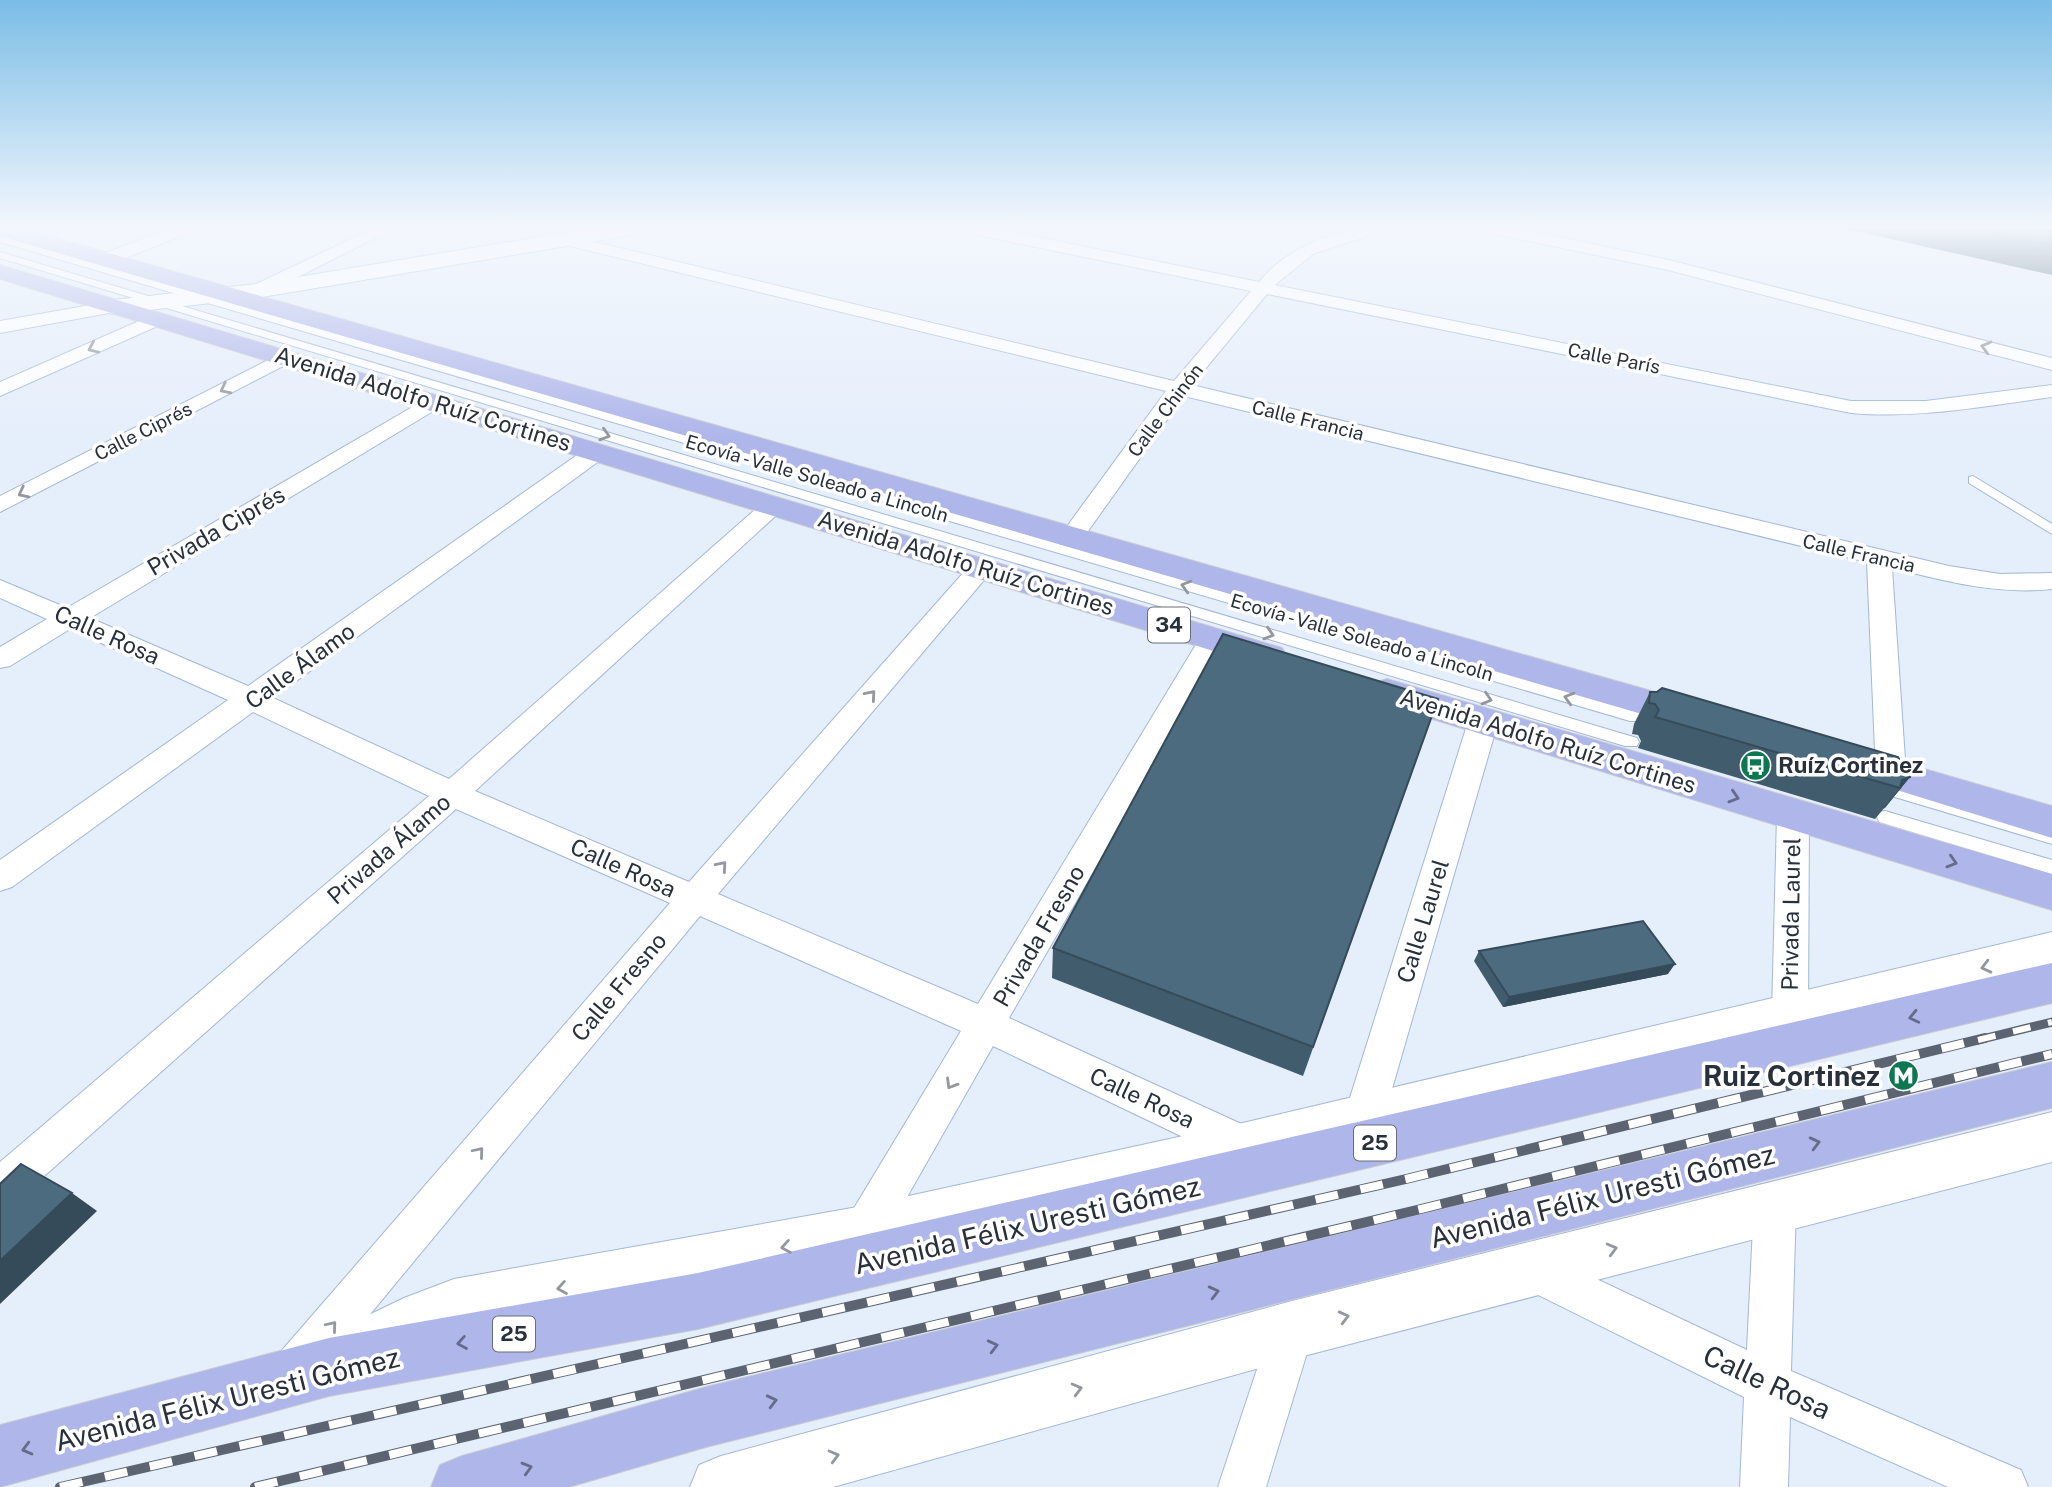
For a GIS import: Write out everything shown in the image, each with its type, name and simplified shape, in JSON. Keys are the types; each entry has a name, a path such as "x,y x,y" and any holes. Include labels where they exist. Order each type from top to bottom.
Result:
{"main road":[{"name":"Avenida Adolfo Ruíz Cortines","path":"85,298 113,307 156,311 286,357 433,403 2052,892"},
{"name":"Avenida Adolfo Ruíz Cortines","path":"197,298 1072,536 1730,727"},
{"path":"1824,754 1887,781 2052,822"},
{"name":"Avenida Félix Uresti Gómez","path":"0,1457 309,1372 698,1301 2052,983"},
{"name":"Avenida Félix Uresti Gómez","path":"461,1487 706,1417 2052,1085"}],"street":[{"path":"0,390 156,311 218,298"},
{"name":"Calle Francia","path":"825,298 1178,389 1879,557 1990,582 2022,585 2052,581"},
{"name":"Calle Chinón","path":"1072,536 1178,389 1253,298"},
{"name":"Calle París","path":"1318,298 1850,407 1913,409 2052,391"},
{"path":"1798,298 2052,364"},
{"path":"0,327 113,307"},
{"name":"Calle Ciprés","path":"0,505 286,357"},
{"name":"Privada Ciprés","path":"0,659 433,403"},
{"name":"Calle Álamo","path":"0,878 253,700 598,451"},
{"name":"Privada Álamo","path":"0,1189 452,794 774,505"},
{"path":"1879,557 1887,781"},
{"name":"Calle Fresno","path":"309,1372 694,899 981,568"},
{"name":"Calle Rosa","path":"0,588 253,700 452,794 986,1025 1247,1147"},
{"name":"Privada Fresno","path":"863,1233 1213,639"},
{"name":"Calle Laurel","path":"1363,1120 1483,722"},
{"name":"Privada Laurel","path":"1790,1014 1793,815"},
{"path":"309,1372 424,1318 454,1307 863,1233 1363,1120 2052,951"},
{"path":"721,1487 1292,1330 2052,1137"},
{"path":"1764,1487 1774,1206"},
{"name":"Calle Rosa","path":"1532,1270 1768,1384 2004,1487"},
{"path":"1242,1487 1292,1330"}],"lane":[{"path":"121,298 156,311"},
{"name":"Ecovía - Valle Soleado a Lincoln","path":"195,298 1635,717"},
{"path":"204,301 1631,742"},
{"path":"1973,480 2052,530"},
{"path":"1887,781 2052,837"},
{"path":"1885,817 2052,867"}],"building":[{"path":"1223,634 1438,699 1313,1047 1053,948"},
{"path":"1662,688 1898,757 1901,762 1910,766 1910,777 1902,780 1900,788 1655,717 1659,710 1655,704 1649,703 1650,692 1657,692"},
{"path":"1643,921 1675,964 1509,997 1479,951"},
{"path":"21,1164 72,1193 0,1261 0,1184"}],"railway":[{"path":"1978,1040 2052,1022"},
{"path":"60,1487 1406,1179 1985,1038"},
{"path":"255,1487 1421,1209 2052,1054"}],"place":[{"name":"Ruíz Cortinez","path":"1755,765"},
{"name":"Ruiz Cortinez","path":"1903,1076"}]}
